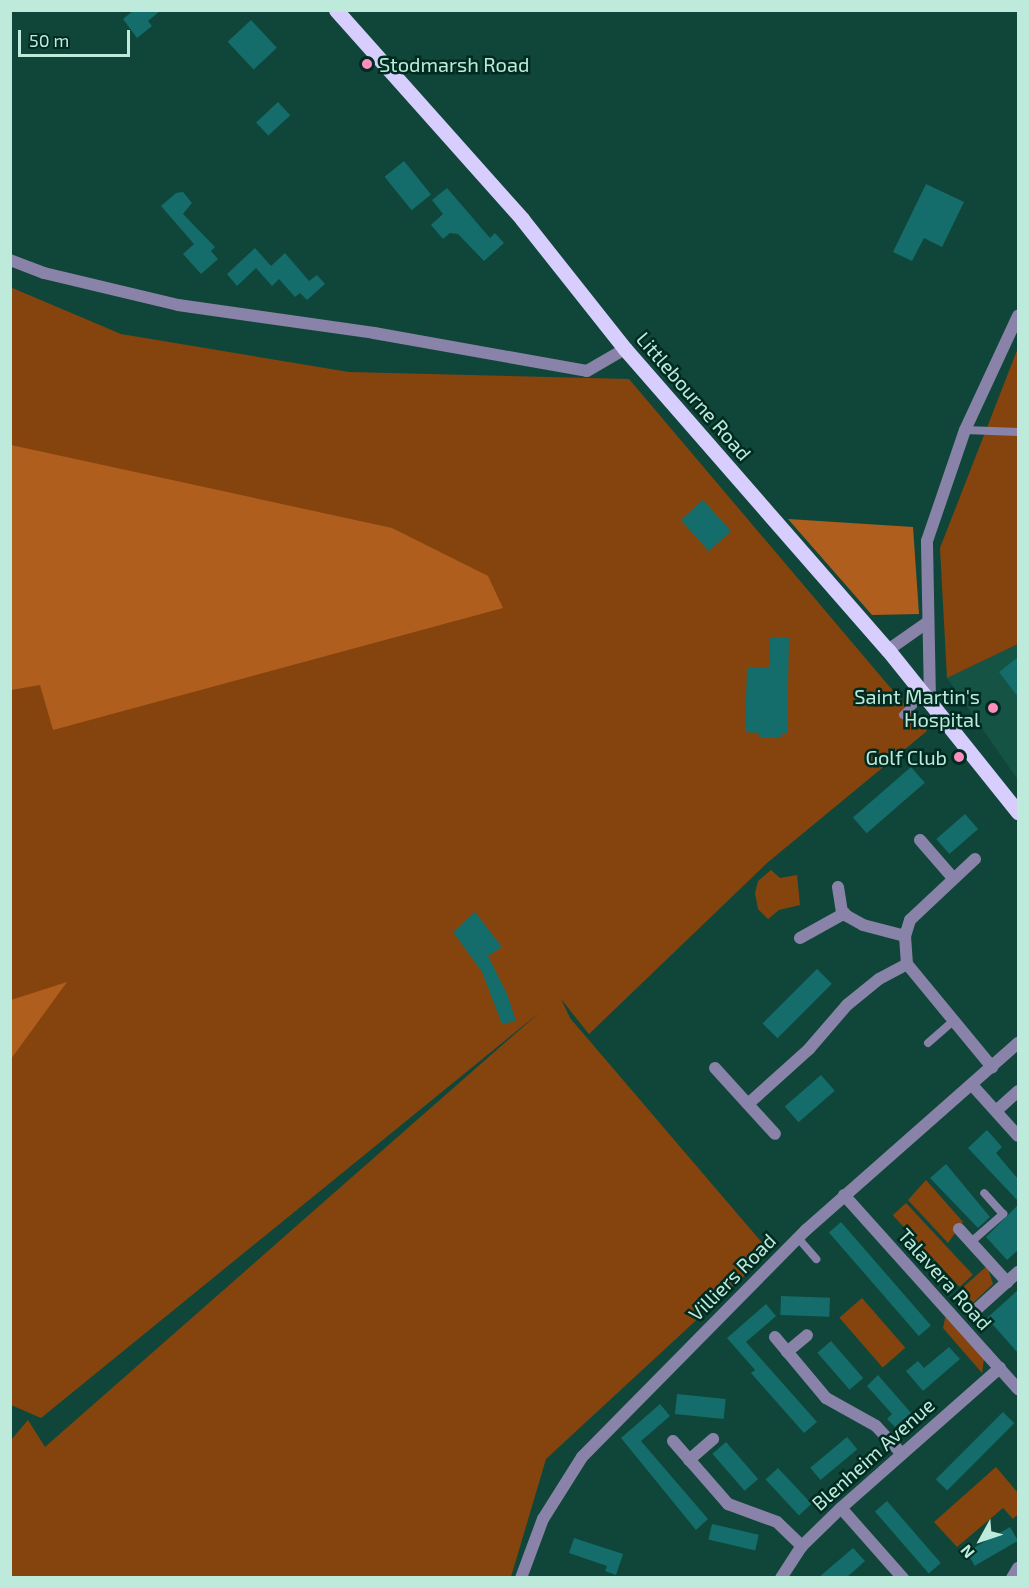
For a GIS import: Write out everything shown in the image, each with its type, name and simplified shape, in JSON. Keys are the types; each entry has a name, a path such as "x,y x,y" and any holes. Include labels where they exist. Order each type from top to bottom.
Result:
{"main road":[{"name":"Littlebourne Road","path":"336,10 522,219 625,349 928,697 1018,812"}],"street":[{"path":"10,260 44,273 178,305 374,333 587,371 625,349"},
{"path":"928,697 927,541 964,430 1018,316"},
{"path":"888,650 913,636 928,622"},
{"path":"920,840 953,878"},
{"path":"975,859 918,910 905,936 907,964 992,1067"},
{"path":"838,887 845,913 863,925 905,936"},
{"path":"800,938 845,913"},
{"path":"748,1104 809,1049 847,1005 879,979 907,964"},
{"name":"Villiers Road","path":"521,1578 543,1519 582,1457 798,1238 844,1195 973,1086 1018,1043"},
{"path":"715,1068 775,1134"},
{"path":"973,1086 1018,1136"},
{"path":"996,1111 1018,1091"},
{"name":"Talavera Road","path":"844,1195 1018,1389"},
{"path":"959,1229 1007,1282"},
{"path":"978,1308 1018,1272"},
{"path":"787,1352 807,1335"},
{"path":"775,1337 837,1407 876,1426 902,1454"},
{"name":"Blenheim Avenue","path":"781,1578 802,1546 841,1508 1000,1368"},
{"path":"689,1460 713,1439"},
{"path":"673,1441 728,1504 777,1522 802,1546"},
{"path":"841,1508 903,1578"},
{"path":"1012,1578 1018,1568"}],"lane":[{"path":"964,430 1018,432"},
{"path":"903,715 928,697"},
{"path":"928,1043 953,1021"},
{"path":"971,1242 1003,1214 984,1193"},
{"path":"798,1238 816,1259"}],"shaded area":[{"path":"10,287 121,334 349,372 629,379 927,731 767,863 589,1034 561,999 570,1018 770,1252 546,1459 511,1577 11,1577 11,1440 28,1420 45,1447 540,1012 41,1418 11,1405"},
{"path":"1018,348 1018,644 947,678 940,548"},
{"path":"11,445 392,528 488,576 503,608 53,730 40,685 11,690"},
{"path":"788,519 913,527 919,614 872,615"},
{"name":"Saint Martin's Hospital","path":"1018,644 1018,780 947,678"},
{"path":"771,870 780,878 797,875 800,905 779,910 768,919 758,909 755,893 758,881"},
{"path":"67,982 11,1059 11,1000"},
{"path":"926,1180 963,1222 948,1243 908,1200"},
{"path":"906,1203 973,1275 960,1287 893,1215"},
{"path":"987,1266 993,1284 973,1303 961,1289"},
{"path":"862,1298 905,1348 883,1367 839,1318"},
{"path":"946,1314 984,1359 982,1373 943,1328"},
{"path":"996,1467 1018,1493 1018,1514 1013,1519 1003,1508 957,1547 934,1522"}],"building":[{"path":"134,10 161,10 148,21 152,26 137,38 123,19"},
{"path":"251,20 277,48 254,70 228,42"},
{"path":"278,102 290,115 268,136 256,122"},
{"path":"404,161 431,194 412,210 385,177"},
{"path":"926,184 964,202 942,247 924,238 912,261 893,252"},
{"path":"447,188 490,238 495,233 504,243 484,261 458,234 450,233 443,239 431,225 443,214 432,200"},
{"path":"183,192 192,203 183,214 215,247 211,251 218,259 201,274 183,254 194,244 161,206 176,193"},
{"path":"255,248 271,266 285,253 309,281 317,275 325,284 307,300 300,293 295,297 279,279 272,286 256,268 237,286 227,274"},
{"path":"703,500 731,531 709,551 681,520"},
{"path":"770,638 789,638 787,733 781,733 781,738 759,738 759,733 745,732 747,668 770,668"},
{"path":"1018,657 1018,697 999,672"},
{"path":"911,767 925,783 867,833 853,818"},
{"path":"965,814 978,829 949,854 936,839"},
{"path":"475,912 502,947 488,956 507,994 516,1021 502,1024 482,972 453,932"},
{"path":"817,969 832,984 777,1038 763,1023"},
{"path":"821,1075 835,1091 799,1122 785,1106"},
{"path":"987,1130 1002,1147 996,1153 1018,1179 1018,1201 968,1148"},
{"path":"946,1164 990,1217 978,1228 930,1178"},
{"path":"1018,1205 1018,1250 1007,1260 986,1237"},
{"path":"841,1222 931,1325 919,1336 829,1232"},
{"path":"1018,1290 1018,1353 987,1318"},
{"path":"781,1296 830,1298 829,1317 780,1315"},
{"path":"766,1304 776,1316 746,1342 817,1422 804,1433 751,1373 755,1370 727,1338"},
{"path":"831,1341 863,1378 850,1390 817,1353"},
{"path":"949,1347 960,1359 923,1391 906,1371 918,1361 924,1368"},
{"path":"878,1375 911,1413 895,1427 887,1419 892,1414 867,1386"},
{"path":"677,1394 726,1399 724,1419 675,1414"},
{"path":"660,1404 670,1416 641,1441 708,1519 696,1530 621,1438"},
{"path":"1003,1412 1014,1423 947,1490 936,1479"},
{"path":"847,1437 857,1449 821,1480 810,1468"},
{"path":"726,1442 758,1479 745,1491 712,1454"},
{"path":"778,1468 811,1504 799,1515 766,1480"},
{"path":"887,1501 941,1563 929,1573 875,1511"},
{"path":"712,1524 759,1535 755,1550 708,1540"},
{"path":"1010,1527 1018,1541 975,1566 967,1552"},
{"path":"574,1538 623,1554 616,1575 605,1571 607,1566 569,1553"},
{"path":"853,1548 865,1561 846,1578 818,1578"}],"place":[{"name":"Stodmarsh Road","path":"367,64"},
{"name":"Saint Martin's Hospital","path":"993,708"},
{"name":"Golf Club","path":"959,757"}]}
